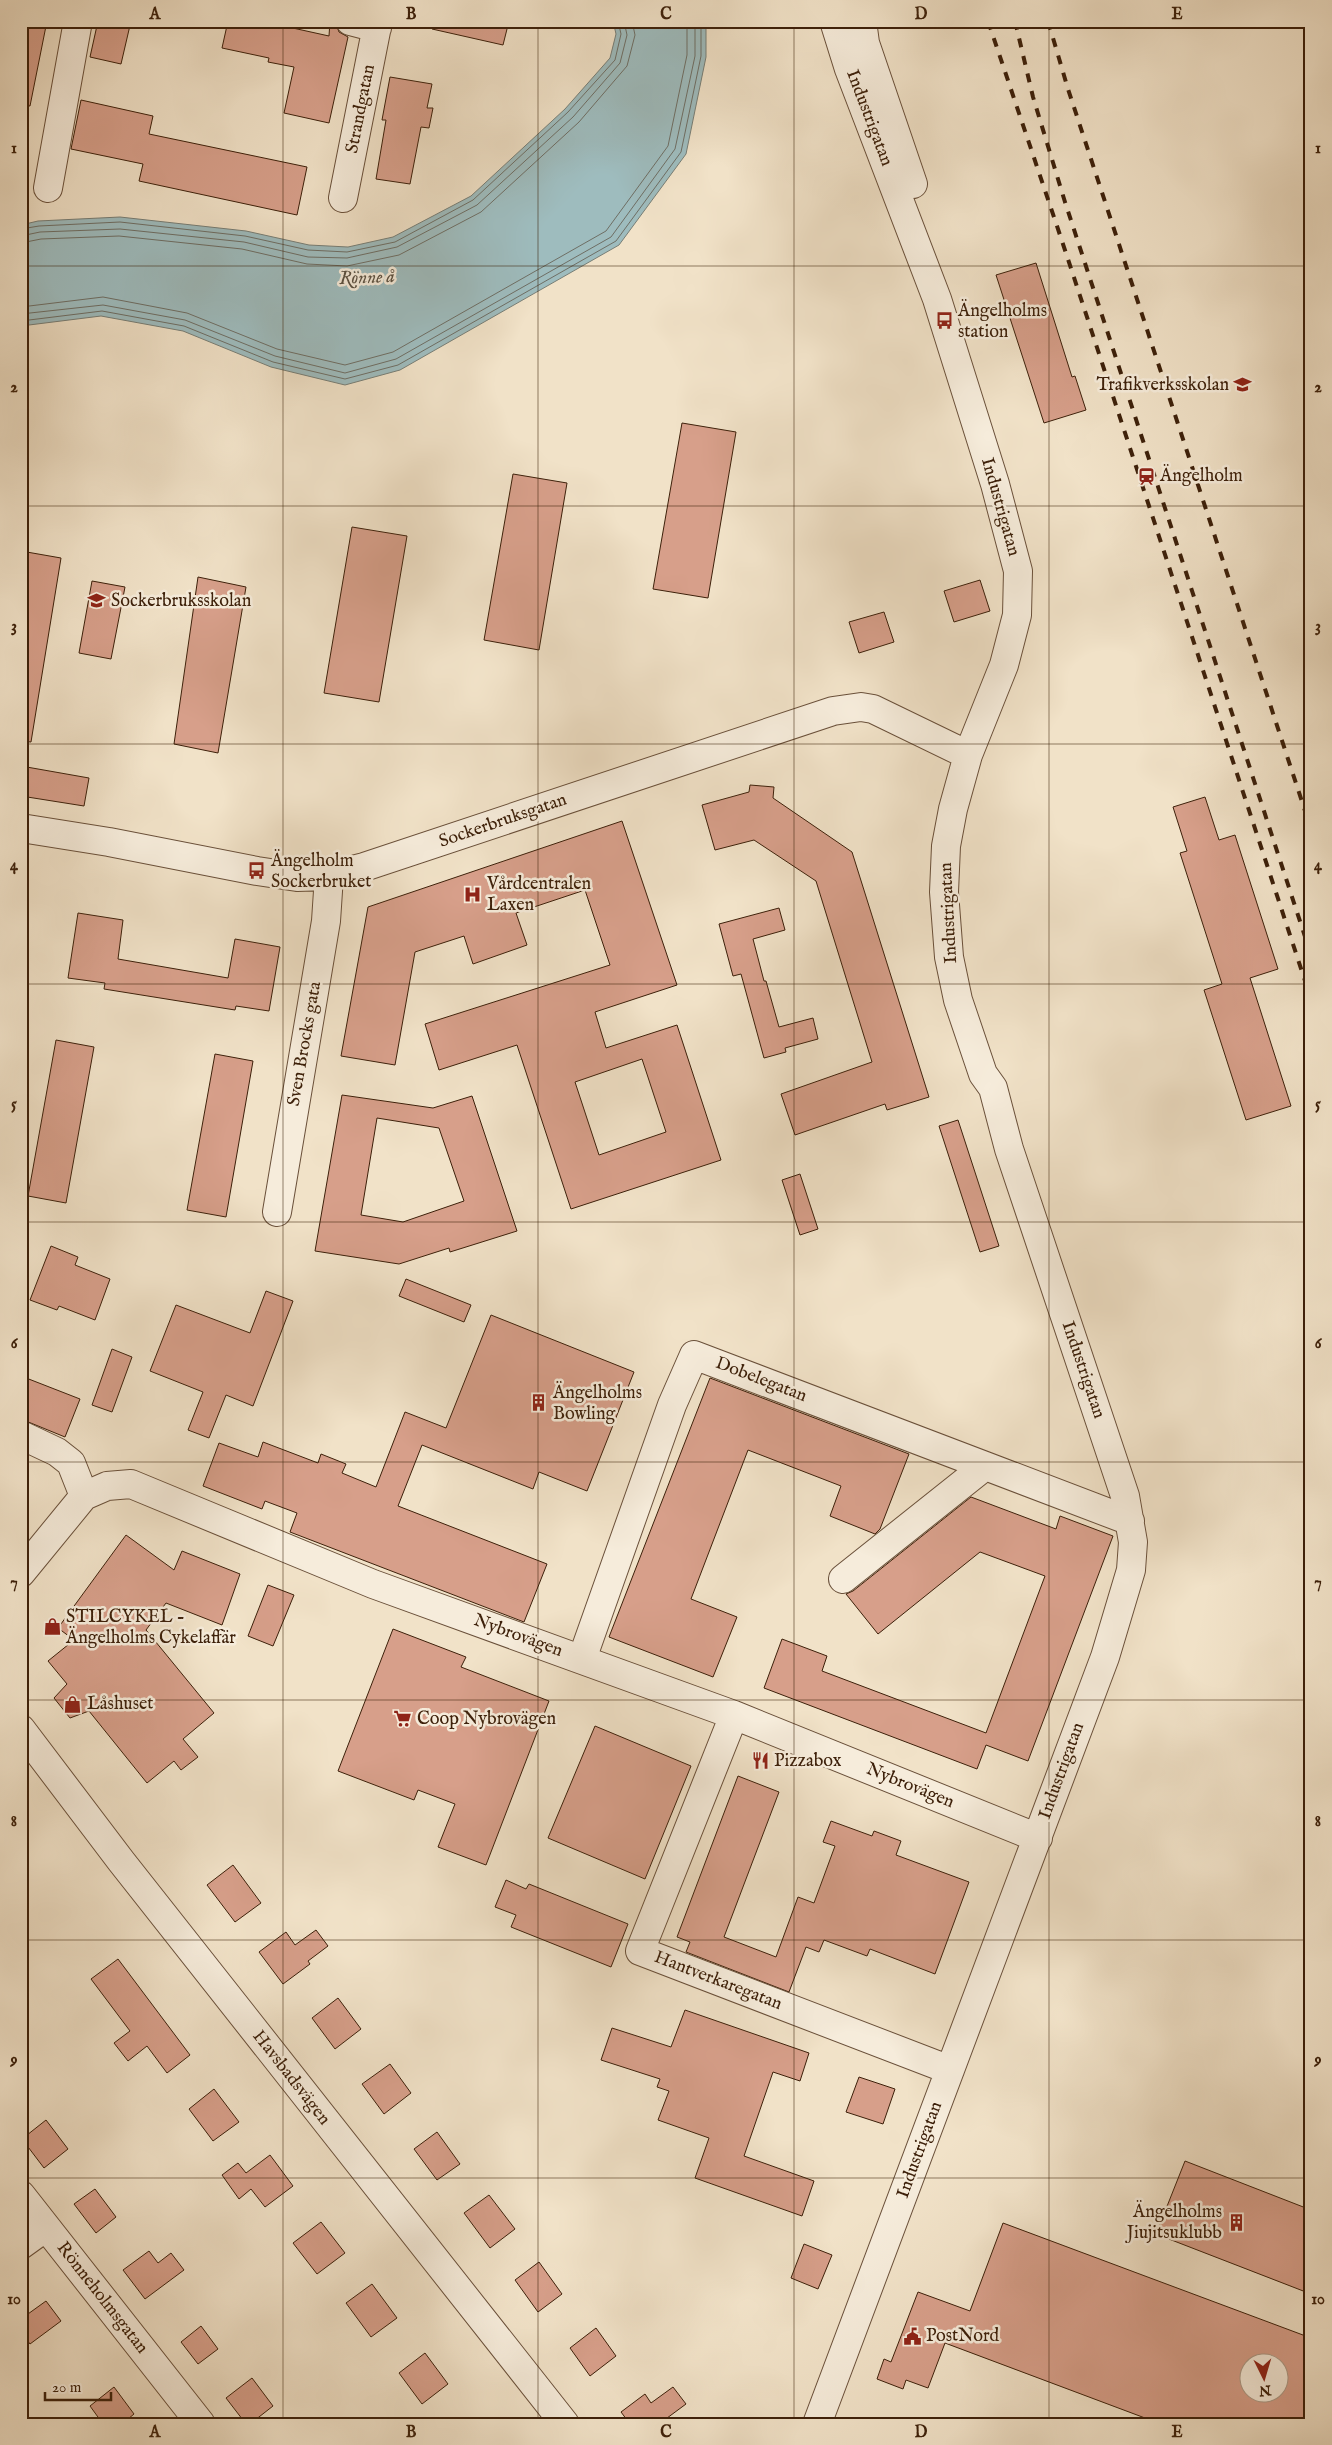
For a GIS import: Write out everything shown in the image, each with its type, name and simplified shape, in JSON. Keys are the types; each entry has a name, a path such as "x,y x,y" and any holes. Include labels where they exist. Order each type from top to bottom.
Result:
{"street":[{"path":"48,188 78,21"},
{"path":"350,21 377,24"},
{"name":"Industrigatan","path":"817,2424 1038,1838 1121,1610 1133,1557 1126,1496 1009,1149 993,1088 983,1074 953,981 945,923 946,846 952,809 968,755 1007,657 1017,615 1018,571 1000,500 936,299 849,69 834,21"},
{"name":"Industrigatan","path":"862,21 865,43 944,276 936,299"},
{"name":"Strandgatan","path":"344,198 377,24"},
{"name":"Sockerbruksgatan","path":"21,828 109,842 257,871 297,877 329,876 364,867 833,711 861,707 873,709 968,755"},
{"name":"Sven Brocks gata","path":"277,1212 326,921 329,876"},
{"name":"Dobelegatan","path":"582,1659 672,1405 694,1355 1130,1521"},
{"path":"21,1435 57,1452 71,1463 84,1496 21,1573"},
{"path":"843,1579 984,1466"},
{"name":"Nybrovägen","path":"84,1496 107,1486 131,1484 372,1584 734,1715 1038,1838"},
{"name":"Hantverkaregatan","path":"734,1715 640,1951 950,2070"},
{"name":"Havsbadsvägen","path":"21,1730 121,1861 565,2424"},
{"name":"Rönneholmsgatan","path":"21,2195 201,2424"},
{"path":"21,2246 46,2227"}],"water":[{"name":"Rönne å","path":"613,21 706,21 706,57 686,154 619,245 400,370 345,385 271,367 183,331 101,316 21,326 21,225 38,221 120,217 246,231 309,245 348,247 393,237 471,196 565,109 610,58 616,34"}],"building":[{"path":"21,21 47,21 30,106 21,105"},
{"path":"98,21 131,21 121,64 90,57"},
{"path":"228,21 261,21 329,36 330,21 335,21 339,32 348,37 329,123 284,113 294,67 268,62 269,58 222,48"},
{"path":"433,21 509,21 503,45 432,29"},
{"path":"390,77 432,84 427,108 433,108 429,128 421,127 410,184 376,179 386,120 382,120"},
{"path":"81,100 153,116 149,134 307,167 297,215 139,181 143,164 71,149"},
{"path":"1036,263 1072,377 1075,376 1086,410 1044,423 996,275"},
{"path":"682,423 736,432 708,598 653,589"},
{"path":"513,474 567,483 539,650 484,640"},
{"path":"352,527 407,536 379,702 324,693"},
{"path":"21,551 61,558 31,742 21,741"},
{"path":"198,577 246,587 218,753 174,744"},
{"path":"980,580 990,611 954,622 944,591"},
{"path":"92,581 125,587 111,659 79,653"},
{"path":"884,612 894,642 859,653 849,622"},
{"path":"21,766 89,778 84,806 21,796"},
{"path":"750,785 774,787 773,798 852,852 929,1097 887,1110 885,1104 795,1135 781,1094 872,1062 816,881 754,840 715,850 702,805 749,792"},
{"path":"1205,797 1219,840 1235,835 1278,969 1250,978 1291,1106 1246,1120 1204,990 1222,984 1180,853 1187,851 1173,807"},
{"path":"622,821 677,985 595,1012 606,1048 677,1025 721,1160 571,1209 517,1045 439,1070 425,1024 610,965 585,890 516,913 527,945 473,964 464,936 415,952 395,1065 341,1056 368,907","holes":["642,1059 666,1132 599,1155 575,1082"]},
{"path":"779,908 785,930 753,939 764,981 766,981 779,1027 813,1018 818,1039 785,1048 786,1052 764,1058 741,974 733,976 719,924"},
{"path":"78,913 123,920 118,959 228,978 235,939 280,947 269,1011 236,1006 235,1010 104,989 105,983 68,978"},
{"path":"56,1040 94,1047 66,1203 28,1196"},
{"path":"215,1054 253,1061 226,1217 187,1210"},
{"path":"342,1095 433,1108 472,1096 517,1231 450,1252 449,1248 399,1264 315,1251","holes":["377,1118 439,1128 464,1201 403,1222 361,1215"]},
{"path":"958,1120 999,1246 980,1252 939,1126"},
{"path":"800,1174 818,1229 800,1235 782,1180"},
{"path":"51,1246 78,1257 75,1265 110,1279 95,1320 59,1306 57,1310 30,1300"},
{"path":"406,1279 471,1305 464,1322 399,1296"},
{"path":"266,1291 293,1301 253,1406 226,1395 209,1438 188,1430 203,1392 150,1371 176,1305 250,1333"},
{"path":"491,1315 634,1372 587,1491 539,1472 533,1489 422,1445 398,1506 547,1564 524,1622 290,1532 297,1513 265,1501 262,1509 203,1486 219,1443 258,1457 263,1442 318,1463 321,1454 346,1464 342,1473 376,1487 405,1412 446,1428"},
{"path":"112,1349 132,1357 112,1412 92,1405"},
{"path":"21,1376 80,1399 65,1437 21,1419"},
{"path":"710,1378 909,1454 880,1529 875,1534 830,1516 841,1486 748,1450 691,1599 737,1617 713,1677 609,1637"},
{"path":"971,1497 1056,1529 1060,1516 1113,1536 1028,1761 986,1745 977,1769 764,1688 782,1639 827,1656 822,1671 986,1733 1045,1576 980,1552 878,1634 846,1594 853,1591"},
{"path":"126,1535 174,1570 182,1551 240,1574 222,1625 166,1603 146,1630 214,1713 183,1739 198,1757 181,1770 174,1761 147,1783 89,1711 70,1718 54,1698 67,1684 48,1661 74,1640 58,1628"},
{"path":"268,1585 294,1595 273,1646 248,1636"},
{"path":"393,1629 466,1657 461,1667 549,1701 486,1865 438,1847 455,1804 418,1790 414,1800 338,1771"},
{"path":"595,1726 691,1766 645,1879 548,1838"},
{"path":"738,1776 779,1792 724,1937 776,1957 798,1897 814,1903 835,1846 823,1842 831,1821 872,1836 874,1831 901,1841 896,1855 969,1882 935,1974 870,1949 867,1956 824,1940 819,1952 806,1947 789,1992 686,1952 690,1942 677,1937"},
{"path":"233,1865 261,1903 235,1922 207,1885"},
{"path":"506,1880 526,1889 529,1884 628,1924 611,1967 511,1927 516,1915 495,1907"},
{"path":"316,1930 328,1946 308,1961 310,1964 283,1984 259,1952 286,1932 295,1945"},
{"path":"118,1959 190,2055 167,2073 147,2046 128,2061 114,2043 130,2031 91,1979"},
{"path":"338,1998 361,2029 335,2049 312,2018"},
{"path":"685,2010 809,2053 800,2081 773,2072 744,2156 814,2181 802,2216 695,2178 709,2138 658,2120 669,2091 657,2087 660,2079 601,2060 612,2028 671,2047"},
{"path":"390,2064 411,2093 384,2114 362,2084"},
{"path":"859,2077 895,2089 883,2124 846,2112"},
{"path":"214,2089 239,2122 213,2141 189,2109"},
{"path":"46,2120 68,2149 44,2168 22,2139"},
{"path":"437,2132 460,2164 437,2180 414,2149"},
{"path":"270,2155 293,2186 265,2207 251,2189 239,2199 222,2175 238,2163 246,2173"},
{"name":"Ängelholms Jiujitsuklubb","path":"1185,2161 1311,2210 1311,2294 1156,2234"},
{"path":"95,2189 116,2217 96,2233 74,2204"},
{"path":"489,2195 515,2229 490,2248 464,2213"},
{"path":"321,2222 345,2253 317,2274 293,2243"},
{"path":"1003,2223 1311,2338 1311,2424 1161,2424 945,2343 928,2388 906,2380 903,2389 877,2379 884,2359 891,2362 918,2292 970,2311"},
{"path":"804,2244 832,2255 818,2289 791,2278"},
{"path":"149,2251 158,2263 171,2253 184,2270 145,2299 123,2270"},
{"path":"539,2262 562,2294 538,2312 515,2280"},
{"path":"372,2284 397,2318 371,2337 346,2303"},
{"path":"46,2301 61,2321 30,2344 21,2332 21,2319"},
{"path":"201,2326 218,2349 198,2364 181,2342"},
{"path":"596,2328 616,2356 590,2376 570,2348"},
{"path":"425,2353 448,2384 422,2404 399,2373"},
{"path":"252,2378 273,2406 250,2424 246,2424 226,2398"},
{"path":"114,2387 134,2414 122,2424 103,2424 90,2406"},
{"path":"673,2387 686,2404 659,2424 630,2424 621,2412 645,2394 651,2403"}],"railway":[{"path":"988,21 1311,999"},
{"path":"1015,21 1033,97 1065,202 1311,955"},
{"path":"1048,21 1068,89 1311,829"}],"place":[{"name":"Ängelholms station","path":"944,321"},
{"name":"Trafikverksskolan","path":"1243,385"},
{"name":"Ängelholm","path":"1146,476"},
{"name":"Sockerbruksskolan","path":"97,601"},
{"name":"Ängelholm Sockerbruket","path":"257,871"},
{"name":"Vårdcentralen Laxen","path":"473,894"},
{"name":"Ängelholms Bowling","path":"539,1403"},
{"name":"STILCYKEL - Ängelholms Cykelaffär","path":"52,1627"},
{"name":"Låshuset","path":"73,1704"},
{"name":"Coop Nybrovägen","path":"403,1719"},
{"name":"Pizzabox","path":"760,1761"},
{"name":"Ängelholms Jiujitsuklubb","path":"1236,2222"},
{"name":"PostNord","path":"912,2336"}]}
